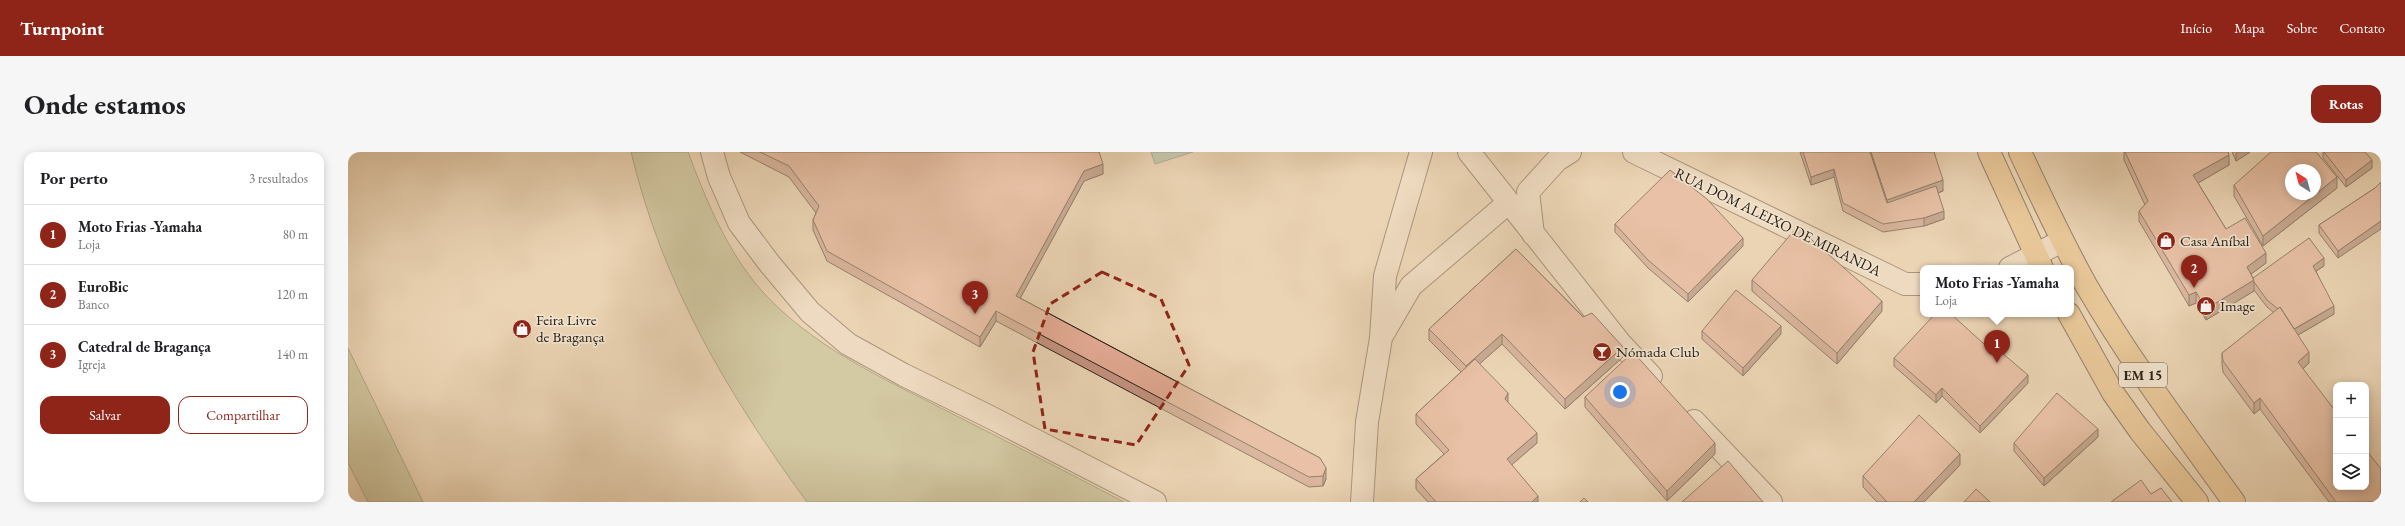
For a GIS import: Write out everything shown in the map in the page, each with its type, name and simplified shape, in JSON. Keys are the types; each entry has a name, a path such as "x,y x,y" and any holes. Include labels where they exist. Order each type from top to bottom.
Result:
{"main road":[{"path":"1989,152 2039,262"},
{"name":"EM 15","path":"2020,152 2062,242 2148,384 2234,502"},
{"name":"EM 15","path":"2071,317 2113,393 2140,431 2198,502"}],"street":[{"path":"712,152 718,177 739,223 769,263 810,312 848,344 904,375 990,417 1155,502"},
{"path":"1362,502 1367,422 1381,338 1385,276 1421,152"},
{"path":"1469,152 1620,343 1663,388"},
{"path":"1533,234 1528,192 1557,160 1570,152"},
{"name":"RUA DOM ALEIXO DE MIRANDA","path":"1634,152 1905,284 1920,284"},
{"path":"1381,338 1410,286 1508,203"},
{"path":"2024,265 2039,262 2062,242"},
{"path":"1680,406 1772,502"}],"highlighted area":[{"path":"1102,272 1161,299 1189,365 1136,445 1045,429 1033,352 1050,304"}],"shaded area":[{"path":"631,152 688,152 718,224 738,259 761,290 802,328 848,359 873,373 1124,502 807,502 750,420 701,336 661,247 644,201"},
{"path":"1151,152 1193,152 1155,164"},
{"path":"348,348 423,502 368,502 348,463"}],"building":[{"path":"760,152 1099,152 1103,164 1084,171 1016,296 1320,458 1326,468 1323,476 1309,477 996,311 980,337 827,251 813,220 819,206 789,166"},
{"path":"1803,152 1870,152 1887,203 1936,186 1944,211 1924,218 1883,224 1843,203 1834,169 1811,177"},
{"path":"1871,152 1934,152 1943,180 1887,200"},
{"path":"2125,152 2228,152 2229,155 2193,175 2226,229 2245,218 2266,253 2247,267 2254,280 2206,309 2196,292 2189,295 2139,211 2148,201"},
{"path":"2271,152 2316,152 2337,177 2321,190 2321,164 2285,164 2285,200 2308,200 2263,236 2234,185"},
{"path":"2324,152 2365,152 2372,160 2346,180"},
{"path":"1670,170 1707,199 1743,238 1688,294 1648,260 1615,224"},
{"path":"2381,182 2381,221 2338,251 2319,225 2375,188"},
{"path":"1797,227 1882,301 1837,353 1752,280"},
{"path":"2309,238 2324,258 2313,266 2334,306 2294,329 2280,307 2278,309 2267,300 2254,282 2253,278"},
{"path":"1516,249 1583,317 1592,313 1623,347 1565,399 1502,334 1466,366 1429,329"},
{"path":"1736,290 1781,326 1743,368 1702,331"},
{"path":"2280,307 2309,352 2298,362 2333,408 2333,490 2369,490 2369,454 2381,469 2381,500 2379,502 2336,502 2260,398 2254,403 2223,361 2222,353"},
{"path":"1932,317 1954,317 1984,344 1988,341 2028,375 1980,426 1942,388 1936,395 1894,358"},
{"path":"1633,352 1715,443 1667,491 1585,397"},
{"path":"1475,359 1508,393 1505,399 1537,433 1507,459 1538,496 1532,502 1436,502 1416,479 1449,450 1416,414"},
{"path":"2057,393 2098,429 2044,478 2014,443"},
{"path":"1919,415 1960,454 1914,502 1887,502 1863,476"},
{"path":"1728,461 1763,502 1682,502"},
{"path":"2141,480 2151,494 2161,488 2172,502 2111,502"},
{"path":"1976,489 1990,502 1964,502"},
{"path":"1584,498 1588,502 1580,502"}],"place":[{"name":"Casa Aníbal","path":"2166,241"},
{"name":"EuroBic","path":"2194,288"},
{"name":"Image","path":"2206,306"},
{"name":"Catedral de Bragança","path":"975,314"},
{"name":"Feira Livre de Bragança","path":"522,329"},
{"name":"Nómada Club","path":"1602,352"},
{"name":"Moto Frias -Yamaha","path":"1997,363"}]}
